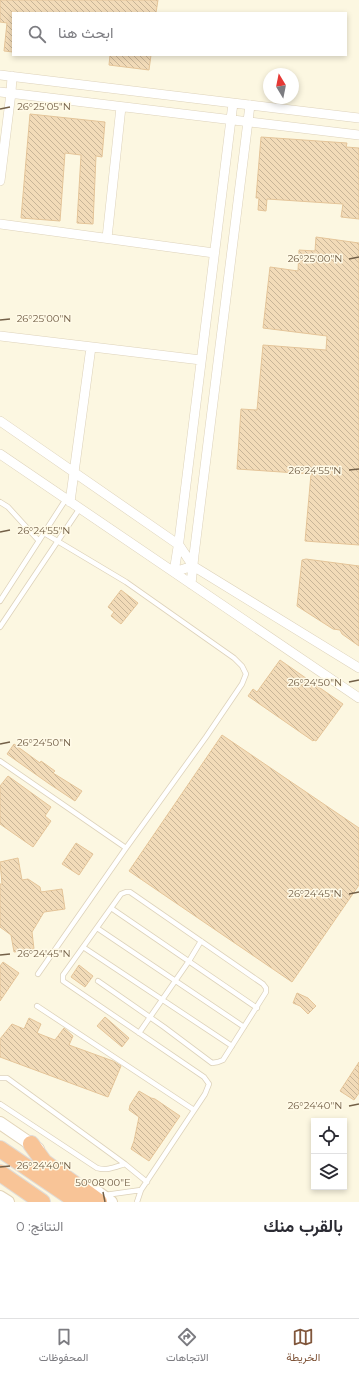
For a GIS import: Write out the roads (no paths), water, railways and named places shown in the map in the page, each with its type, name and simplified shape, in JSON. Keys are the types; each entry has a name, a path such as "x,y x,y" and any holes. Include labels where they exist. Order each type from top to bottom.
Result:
{"highway":[{"path":"31,1144 44,1162 104,1200"},
{"path":"0,1149 78,1202"},
{"path":"0,1173 42,1202"}],"main road":[{"path":"0,1124 31,1144"},
{"path":"0,1197 8,1202"}],"street":[{"path":"0,75 359,118"},
{"path":"0,182 12,76"},
{"path":"0,92 359,135"},
{"path":"174,572 179,545 233,103"},
{"path":"192,584 250,105"},
{"path":"107,238 121,107"},
{"path":"0,224 214,253"},
{"path":"0,336 201,360"},
{"path":"68,500 74,472 91,347"},
{"path":"0,421 179,545 193,566 359,668"},
{"path":"0,454 359,698"},
{"path":"174,572 193,566"}],"lane":[{"path":"0,601 44,533 68,500"},
{"path":"0,502 8,507 39,541"},
{"path":"0,627 80,508"},
{"path":"38,974 206,737 242,684 246,674 242,666 234,658 126,582 56,542 44,533"},
{"path":"0,761 126,848"},
{"path":"98,981 212,1063 223,1060 266,992 266,988 263,984 130,892 122,894 63,974 63,981 204,1077 209,1084 205,1094 141,1190 137,1202"},
{"path":"111,908 256,1008"},
{"path":"97,928 244,1026"},
{"path":"139,1032 189,961 201,941"},
{"path":"83,947 232,1046"},
{"path":"37,1006 194,1110"},
{"path":"0,1078 7,1078 125,1164 147,1182"},
{"path":"0,1104 97,1168 103,1170 112,1169 125,1164"},
{"path":"104,1200 141,1190"}]}
